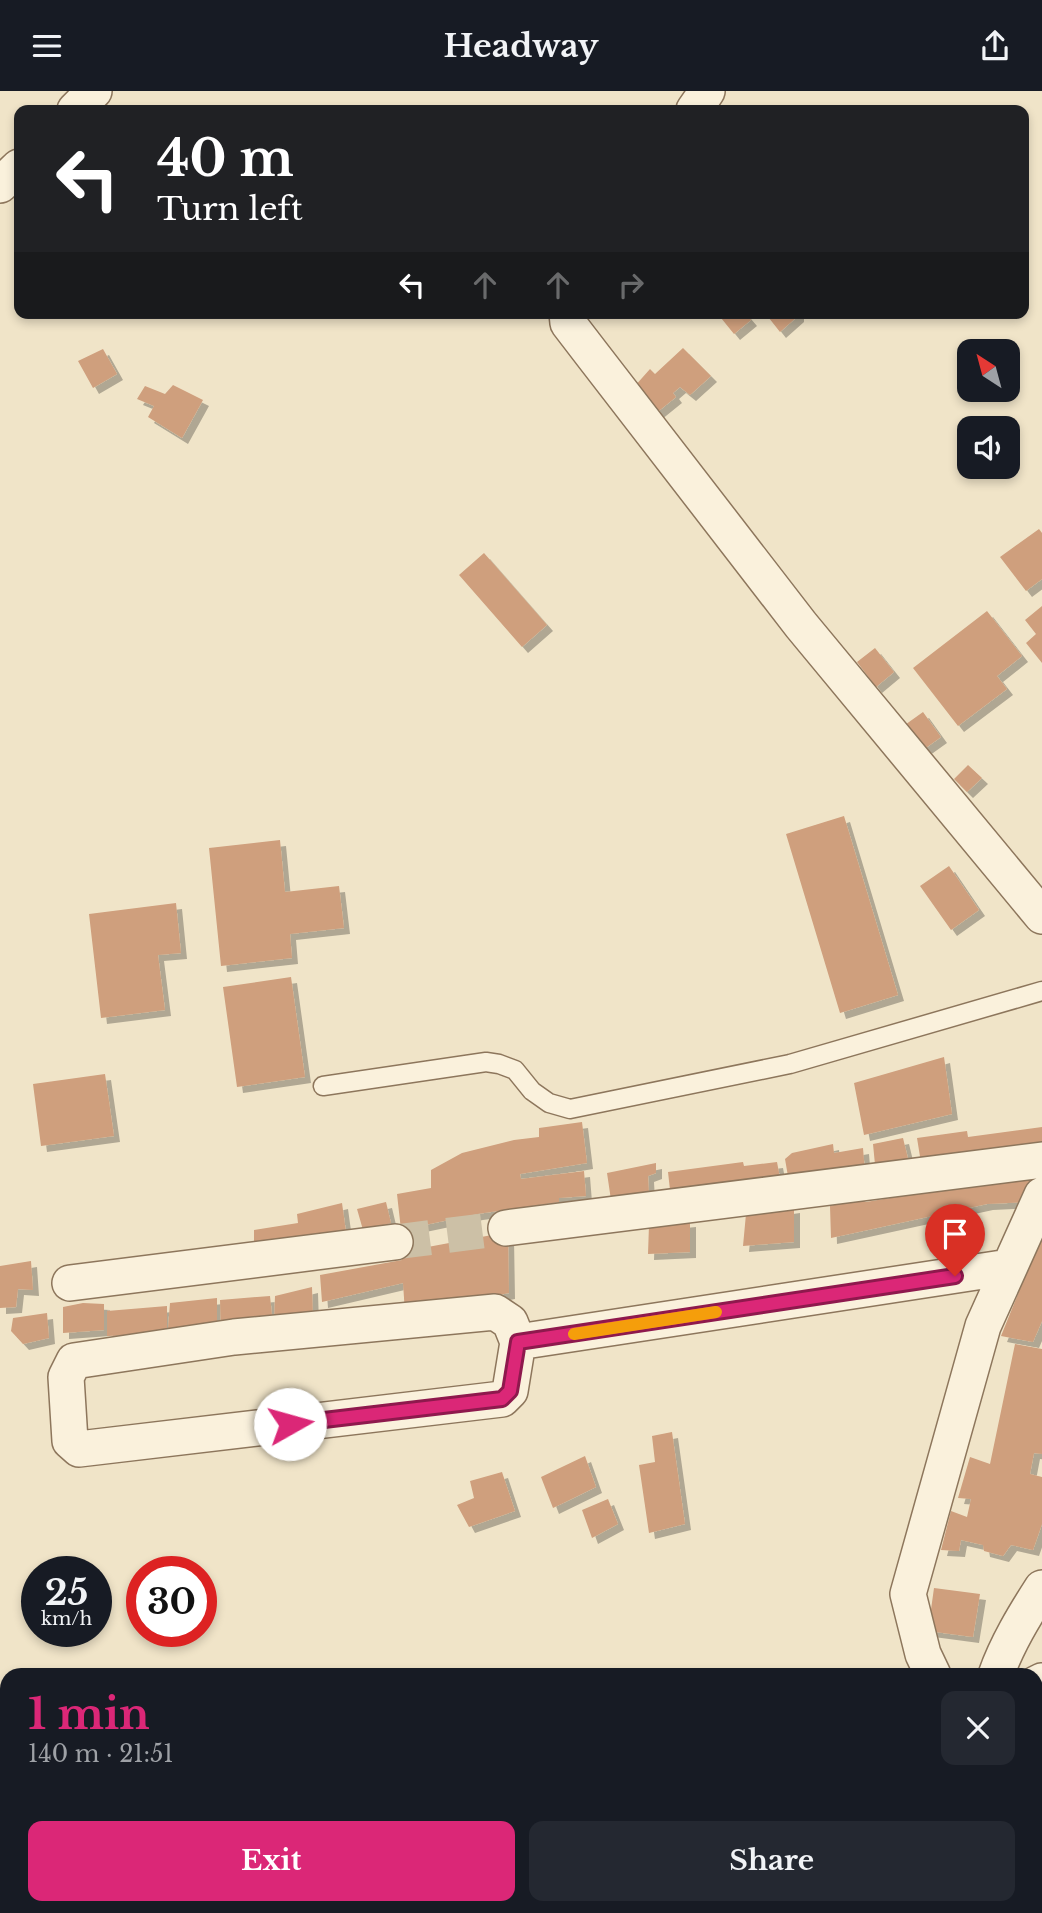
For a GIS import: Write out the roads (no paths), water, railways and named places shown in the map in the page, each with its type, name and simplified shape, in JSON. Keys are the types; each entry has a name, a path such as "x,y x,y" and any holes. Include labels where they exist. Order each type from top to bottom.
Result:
{"street":[{"path":"80,105 94,91"},
{"path":"0,185 14,171"},
{"path":"568,319 568,323 801,625 1042,916"},
{"path":"506,1228 1042,1160"},
{"path":"930,1668 923,1654 908,1594 983,1326 1042,1195"},
{"path":"70,1283 395,1242"},
{"path":"518,1342 1009,1268"},
{"path":"495,1311 510,1322 518,1342 510,1391 502,1399 79,1449 70,1441 66,1377 74,1361 234,1337 495,1311"},
{"path":"999,1668 1022,1619 1042,1588"}],"lane":[{"path":"323,1086 486,1062 515,1070 531,1091 549,1103 570,1109 790,1063 1042,992"}],"tunnel":[{"path":"395,1242 506,1228"}]}
